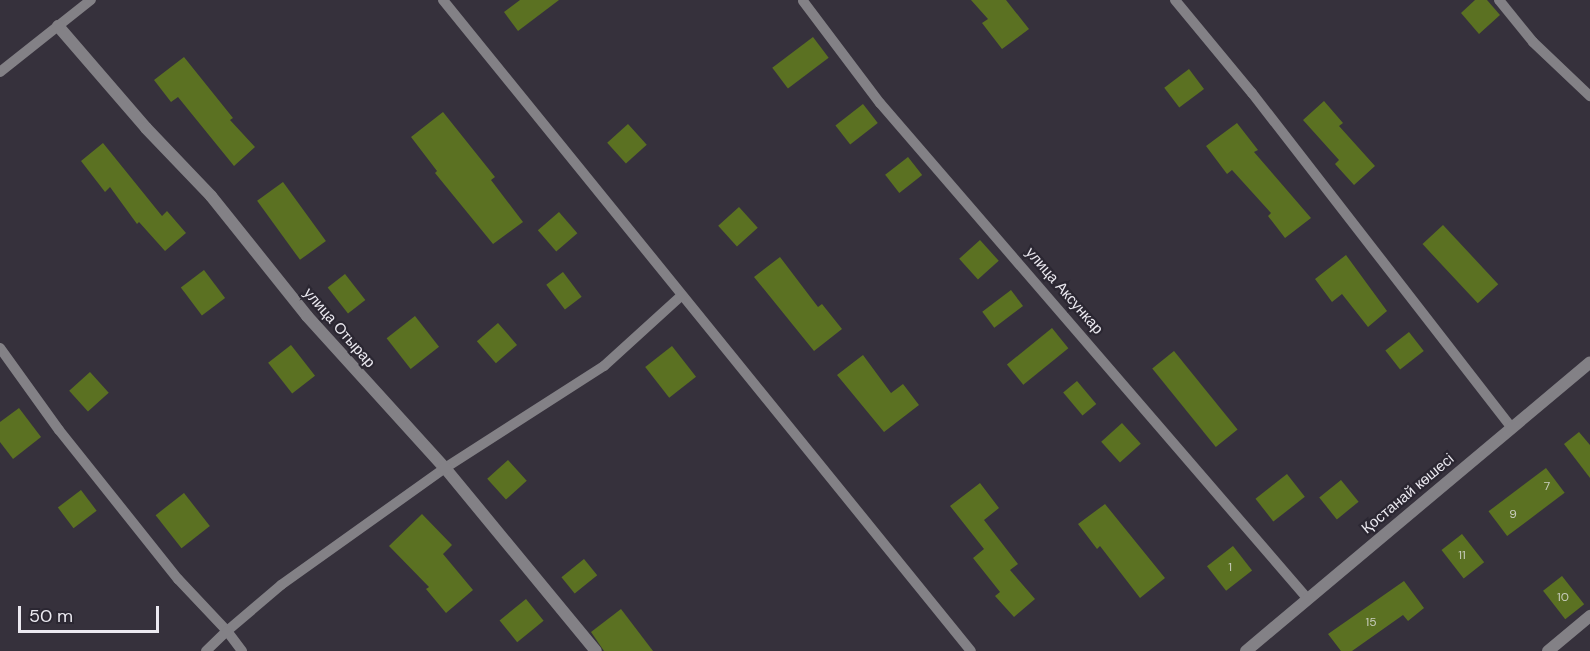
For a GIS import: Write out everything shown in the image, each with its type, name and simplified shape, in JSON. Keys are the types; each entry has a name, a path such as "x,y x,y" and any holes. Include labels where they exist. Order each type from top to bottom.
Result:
{"street":[{"name":"улица Отырар","path":"58,26 146,128 211,196 308,316 446,468 596,651"},
{"name":"Қостанай көшесі","path":"1246,651 1590,362"},
{"path":"1548,651 1590,616"}],"lane":[{"path":"0,72 90,0"},
{"path":"443,0 971,651"},
{"path":"1175,0 1252,93 1512,428"},
{"path":"1499,0 1533,42 1590,96"},
{"name":"улица Аксункар","path":"803,1 880,103 1307,598"},
{"path":"206,651 282,585 446,468 604,366 682,295"},
{"path":"0,348 59,430 156,552 242,651"}],"building":[{"path":"520,0 559,0 518,31 504,12"},
{"path":"971,0 1006,0 1029,29 1002,49 982,23 988,19"},
{"path":"1475,0 1487,0 1500,15 1479,34 1461,13"},
{"path":"813,37 829,58 788,88 772,68"},
{"path":"184,57 233,118 230,120 255,147 234,166 178,97 171,102 154,80"},
{"path":"1189,69 1204,89 1179,108 1164,88"},
{"path":"1324,101 1343,123 1339,126 1375,166 1354,185 1335,164 1339,160 1303,120"},
{"path":"863,104 878,123 850,144 835,126"},
{"path":"443,112 495,177 491,180 523,222 493,244 435,173 437,171 411,137"},
{"path":"1237,123 1258,150 1254,152 1311,218 1285,238 1268,216 1271,213 1232,170 1227,174 1206,146"},
{"path":"628,124 647,145 626,164 607,143"},
{"path":"103,143 162,216 167,211 186,233 165,251 139,222 137,224 110,187 105,192 81,161"},
{"path":"908,157 922,175 899,193 885,175"},
{"path":"283,182 326,241 300,260 257,201"},
{"path":"739,207 758,228 737,247 718,226"},
{"path":"559,212 577,233 556,252 538,230"},
{"path":"1443,225 1498,284 1478,303 1423,244"},
{"path":"980,240 999,261 978,280 959,259"},
{"path":"1346,255 1387,311 1368,327 1342,294 1332,302 1315,279"},
{"path":"780,257 818,307 822,304 842,329 814,351 754,277"},
{"path":"204,270 225,298 202,315 181,287"},
{"path":"563,272 582,297 565,309 546,285"},
{"path":"345,274 365,300 348,314 328,288"},
{"path":"1011,290 1023,306 994,328 982,312"},
{"path":"415,316 439,347 411,369 387,338"},
{"path":"498,323 517,345 496,363 477,341"},
{"path":"1052,328 1068,348 1023,385 1007,365"},
{"path":"1409,332 1424,351 1400,369 1385,350"},
{"path":"291,345 315,376 292,394 268,363"},
{"path":"672,346 696,377 669,398 645,367"},
{"path":"1174,351 1238,429 1216,447 1152,369"},
{"path":"863,355 891,393 903,384 919,405 884,432 837,375"},
{"path":"90,372 109,393 88,412 69,391"},
{"path":"1077,381 1096,404 1082,416 1063,393"},
{"path":"19,408 41,437 13,459 0,442 0,422"},
{"path":"1122,423 1141,444 1120,463 1101,442"},
{"path":"1579,432 1590,445 1590,478 1564,444"},
{"path":"508,460 527,481 506,500 487,479"},
{"path":"1546,468 1565,493 1507,536 1488,511"},
{"path":"1287,474 1305,497 1273,521 1255,499"},
{"path":"1341,480 1359,502 1337,519 1319,498"},
{"path":"980,483 999,508 984,520 1018,564 1010,570 1035,599 1014,617 995,596 1000,592 973,558 984,549 950,506"},
{"path":"81,490 97,511 73,528 58,507"},
{"path":"184,493 210,526 181,548 156,515"},
{"path":"1105,504 1165,578 1140,598 1100,546 1097,549 1078,524"},
{"path":"422,514 452,545 443,554 473,590 446,613 426,589 429,587 389,546"},
{"path":"1462,534 1484,562 1464,578 1442,550"},
{"path":"1233,546 1252,570 1226,591 1207,566"},
{"path":"584,559 597,575 575,594 561,577"},
{"path":"1562,576 1584,604 1565,619 1543,591"},
{"path":"1404,581 1424,608 1408,621 1403,615 1352,651 1341,651 1328,634"},
{"path":"526,599 544,621 517,642 500,620"},
{"path":"621,609 653,651 604,651 591,632"}]}
